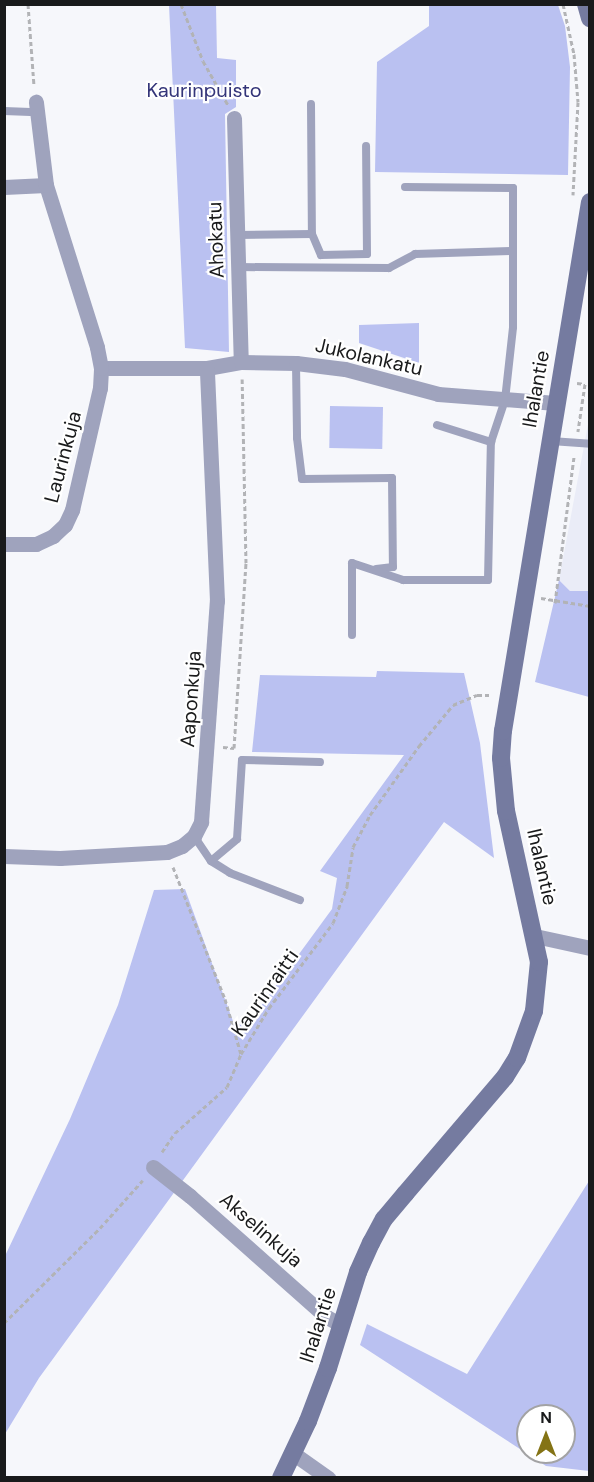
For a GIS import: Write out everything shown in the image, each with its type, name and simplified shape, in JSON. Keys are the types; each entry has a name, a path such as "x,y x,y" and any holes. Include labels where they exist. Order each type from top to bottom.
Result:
{"street":[{"path":"586,4 590,18"},
{"path":"36,107 46,185 101,368"},
{"name":"Ahokatu","path":"234,118 241,362"},
{"path":"4,187 46,185"},
{"name":"Ihalantie","path":"281,1478 294,1454 328,1368 358,1272 384,1219 500,1083 517,1058 534,1011 539,986 535,936 506,811 501,758 507,694 527,594 560,380 581,200"},
{"name":"Jukolankatu","path":"101,368 207,368 241,362 296,363 345,369 438,394 556,403"},
{"name":"Laurinkuja","path":"4,544 36,544 53,536 65,525 72,510 97,410 101,368"},
{"name":"Aaponkuja","path":"194,836 201,822 204,806 217,601 207,368"},
{"path":"4,856 60,858 167,852 182,846 194,836"},
{"path":"535,936 590,948"},
{"name":"Akselinkuja","path":"153,1167 190,1196 325,1316 341,1325"},
{"path":"294,1454 328,1478"}],"lane":[{"path":"311,104 312,234 321,255 367,254 366,146"},
{"path":"4,111 36,107"},
{"path":"352,635 352,563 403,580 488,580 491,442 505,400 513,327 513,188 405,187"},
{"path":"237,235 312,234"},
{"path":"238,267 389,268 415,254 513,251"},
{"path":"296,363 297,438 302,479 392,478 393,567 372,570"},
{"path":"437,425 491,442"},
{"path":"549,441 590,444"},
{"path":"211,861 237,839 242,760 320,762"},
{"path":"194,836 211,861 230,873 300,900"}],"path":[{"path":"28,4 36,107"},
{"path":"182,4 202,61 224,94 234,118"},
{"path":"563,4 574,54 581,200"},
{"path":"234,748 246,563 241,362"},
{"path":"555,603 585,384 560,380"},
{"path":"527,594 555,603 590,606"},
{"name":"Kaurinraitti","path":"4,1323 100,1228 153,1167 175,1133 226,1087 241,1054 269,1008 333,923 347,886 353,847 370,814 453,705 477,695 490,695 488,705"},
{"path":"167,852 225,999 241,1054"}],"shaded area":[{"path":"589,419 589,591 570,591 559,580"}],"green space":[{"name":"Kaurinpuisto","path":"169,5 216,5 217,58 236,60 236,107 225,114 229,352 185,348"},
{"path":"429,5 558,5 565,26 570,67 568,175 375,172 377,62 429,26"},
{"path":"419,323 419,363 359,343 359,325"},
{"path":"330,406 383,407 382,449 329,448"},
{"path":"559,580 570,591 589,591 589,697 535,682"},
{"path":"377,671 464,673 480,743 494,858 444,822 39,1378 5,1434 5,1256 70,1119 118,1005 154,890 185,889 234,1024 247,1025 332,909 337,878 320,871 404,755 252,752 260,675 376,677"},
{"path":"589,1181 589,1471 543,1464 576,1464 576,1404 516,1404 516,1446 360,1345 367,1324 467,1374"}]}
